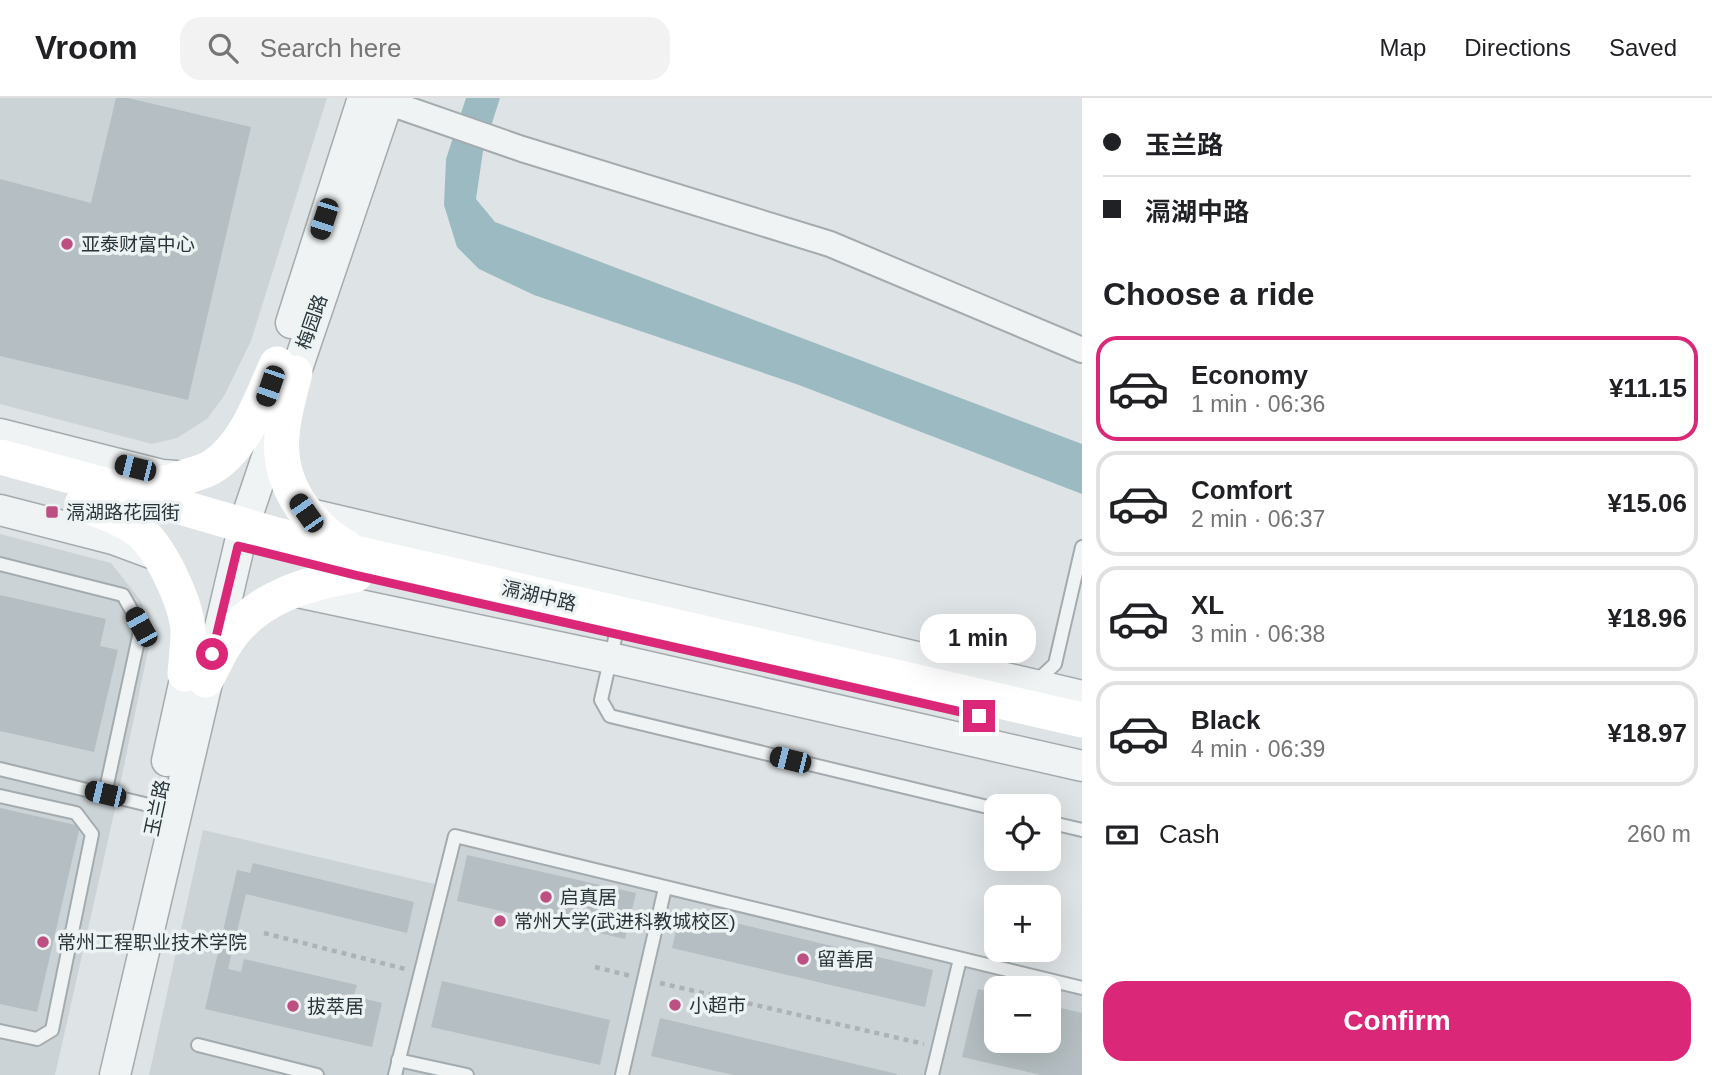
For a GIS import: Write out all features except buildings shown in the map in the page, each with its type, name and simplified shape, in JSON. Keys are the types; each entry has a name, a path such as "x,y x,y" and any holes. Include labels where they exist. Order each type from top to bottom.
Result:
{"main road":[{"path":"93,494 152,487 214,466 233,449 286,369"},
{"path":"196,677 250,614 293,591 359,565 306,513 293,494 284,470 281,450 286,369"},
{"name":"滆湖中路","path":"0,457 93,494 359,565 1033,697 1082,720"},
{"name":"滆湖中路","path":"0,483 93,494"},
{"path":"93,494 114,516 139,530 159,556 183,606 196,677"},
{"name":"滆湖中路","path":"359,565 614,646 1082,740"}],"street":[{"path":"380,99 472,132 830,244 1082,350"},
{"name":"梅园路","path":"232,533 380,99"},
{"path":"0,434 162,475 187,477"},
{"path":"0,510 121,541 159,556"},
{"path":"306,513 1033,697 1082,696"},
{"name":"玉兰路","path":"115,1075 196,677 232,533"},
{"path":"293,591 614,646 1082,766"},
{"name":"玉兰路","path":"96,1075 157,807 196,677"}],"lane":[{"path":"1033,697 1040,678 1055,664 1082,547"},
{"path":"0,564 122,594 141,627 105,794"},
{"path":"614,646 601,700 610,716 984,807"},
{"path":"0,769 157,807"},
{"path":"0,796 76,813 92,834 52,1030 37,1039 0,1031"},
{"path":"1061,825 1082,830"},
{"path":"395,1075 455,836 1082,988"},
{"path":"622,1075 665,887"},
{"path":"932,1075 960,959"},
{"path":"198,1045 317,1075"},
{"path":"398,1060 467,1075"}],"path":[{"path":"264,933 419,972"},
{"path":"595,967 939,1048"}],"shaded area":[{"name":"亚泰财富中心","path":"0,98 327,98 251,341 224,396 207,419 177,438 152,444 0,404"},
{"path":"0,534 111,563 141,601 151,636 55,1075 0,1075"},
{"name":"常州大学(武进科教城校区)","path":"203,830 439,885 453,834 1048,976 984,976 984,1053 1061,1053 1061,979 1082,984 1082,1075 149,1075"}],"water":[{"path":"466,98 500,98 483,151 476,199 495,222 1082,444 1082,494 799,385 534,295 479,269 457,247 444,205 446,159"}],"place":[{"name":"亚泰财富中心","path":"67,244"},
{"name":"滆湖路花园街","path":"52,512"},
{"name":"启真居","path":"546,897"},
{"name":"常州大学(武进科教城校区)","path":"500,921"},
{"name":"常州工程职业技术学院","path":"43,942"},
{"name":"留善居","path":"803,959"},
{"name":"小超市","path":"675,1005"},
{"name":"拔萃居","path":"293,1006"}],"route":[{"path":"212,654 238,546 355,575 979,716"}]}
